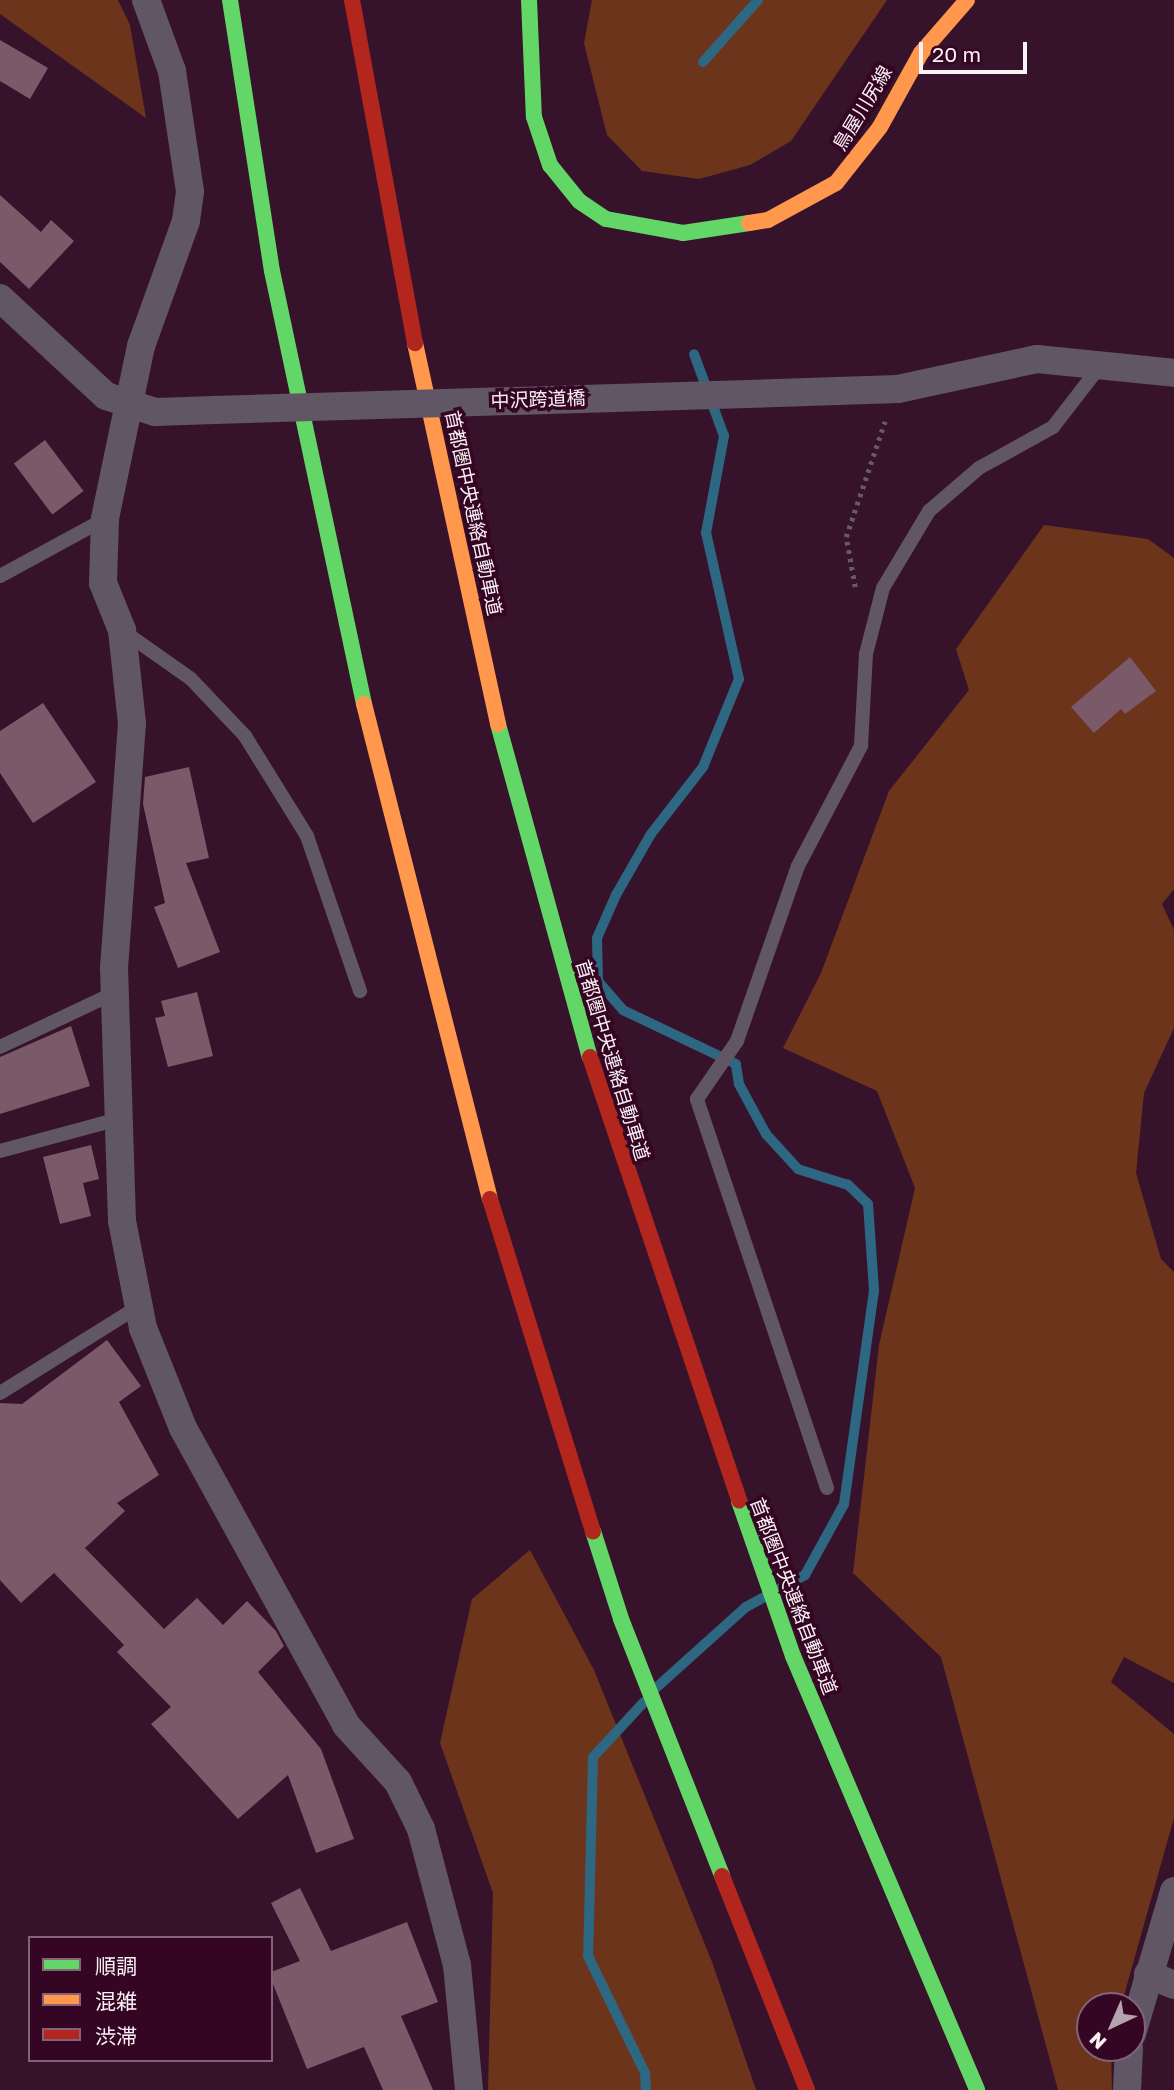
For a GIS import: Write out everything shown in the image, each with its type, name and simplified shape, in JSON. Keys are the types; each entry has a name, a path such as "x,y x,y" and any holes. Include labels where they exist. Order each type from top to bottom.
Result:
{"main road":[{"path":"230,0 277,298 400,862 478,1160 621,1619 807,2090"},
{"name":"首都圏中央連絡自動車道","path":"352,0 402,283 515,804 595,1072 738,1510 793,1656 976,2090"},
{"name":"鳥屋川尻線","path":"529,0 534,117 556,173 579,201 606,219 683,233 768,220 836,183 880,127 921,53 967,0"}],"street":[{"path":"146,0 172,71 190,192 186,221 141,346 105,519 103,583 122,630 132,723 114,993 115,1120 122,1220 139,1307 183,1428 229,1517 346,1725 398,1782 421,1829 457,1965 469,2090"},
{"name":"中沢跨道橋","path":"0,298 75,373 130,405 155,412 898,389 1037,359 1102,363 1174,373"},
{"path":"1143,1992 1174,1891"},
{"path":"1148,1974 1174,1985"},
{"path":"1126,2090 1128,2062"}],"lane":[{"path":"827,1489 697,1099 719,1075 737,1041 798,866 861,746 872,618 929,511 979,468 1053,427 1102,363"},
{"path":"0,576 105,519"},
{"path":"122,630 191,679 245,736 307,836 359,991"},
{"path":"0,1047 114,993"},
{"path":"0,1151 115,1120"},
{"path":"0,1393 139,1307"}],"path":[{"path":"872,618 856,591 846,537 888,412"}],"shaded area":[{"path":"0,0 118,0 130,25 146,118 0,14"},
{"path":"592,0 887,0 791,141 750,165 699,179 642,171 607,135 584,43"},
{"path":"1044,525 1148,539 1174,558 1174,889 1162,904 1174,930 1174,1028 1144,1093 1136,1173 1161,1259 1174,1272 1174,1683 1124,1657 1111,1682 1174,1734 1174,1818 1125,1992 1076,1992 1076,2062 1111,2062 1112,2090 1058,2090 941,1657 853,1573 879,1345 915,1188 877,1091 783,1048 821,973 889,791 969,690 956,649"},
{"path":"530,1550 594,1670 712,1962 756,2090 488,2090 493,1893 440,1743 472,1599"}],"building":[{"path":"0,40 48,68 30,99 0,81"},
{"path":"0,195 41,232 51,220 74,241 29,289 0,262"},
{"path":"45,440 84,491 52,515 14,463"},
{"path":"1130,657 1156,691 1125,714 1121,709 1094,733 1071,707"},
{"path":"43,703 96,782 33,823 0,773 0,731"},
{"path":"189,767 209,858 186,863 220,952 178,968 154,907 165,903 143,804 145,777"},
{"path":"197,992 213,1056 168,1067 155,1018 165,1016 161,1001"},
{"path":"71,1026 90,1086 0,1114 0,1057"},
{"path":"91,1145 99,1179 83,1183 91,1216 60,1224 43,1157"},
{"path":"107,1340 141,1386 119,1402 159,1475 117,1503 125,1511 85,1548 164,1629 197,1598 223,1625 247,1601 276,1631 284,1646 258,1672 321,1749 354,1839 316,1853 288,1775 238,1819 151,1724 171,1707 117,1652 124,1645 54,1573 21,1603 0,1580 0,1403 22,1404"},
{"path":"300,1888 331,1951 407,1922 438,2002 401,2016 433,2090 383,2090 364,2047 307,2069 273,1984 273,1971 300,1961 271,1903"}],"waterway":[{"path":"703,62 758,0"},
{"path":"657,1687 746,1607 805,1575 844,1504 874,1290 868,1204 848,1185 798,1169 766,1134 739,1084 736,1064 623,1010 598,981 597,938 616,895 651,834 703,767 739,679 706,533 724,436 694,354"},
{"path":"644,1702 593,1757 588,1956 645,2073 646,2090"}],"traffic: fast":[{"path":"230,0 272,271 364,704"},
{"path":"529,0 534,117 550,165 579,201 606,219 683,233 749,223"},
{"path":"498,724 590,1057"},
{"path":"739,1501 793,1656 977,2090"},
{"path":"593,1531 621,1619 722,1876"}],"traffic: slow":[{"path":"749,223 768,220 836,183 880,127 921,53 967,0"},
{"path":"415,343 498,724"},
{"path":"364,704 490,1199"}],"traffic: jam":[{"path":"352,0 415,343"},
{"path":"590,1057 739,1501"},
{"path":"490,1199 593,1531"},
{"path":"722,1876 807,2090"}]}
